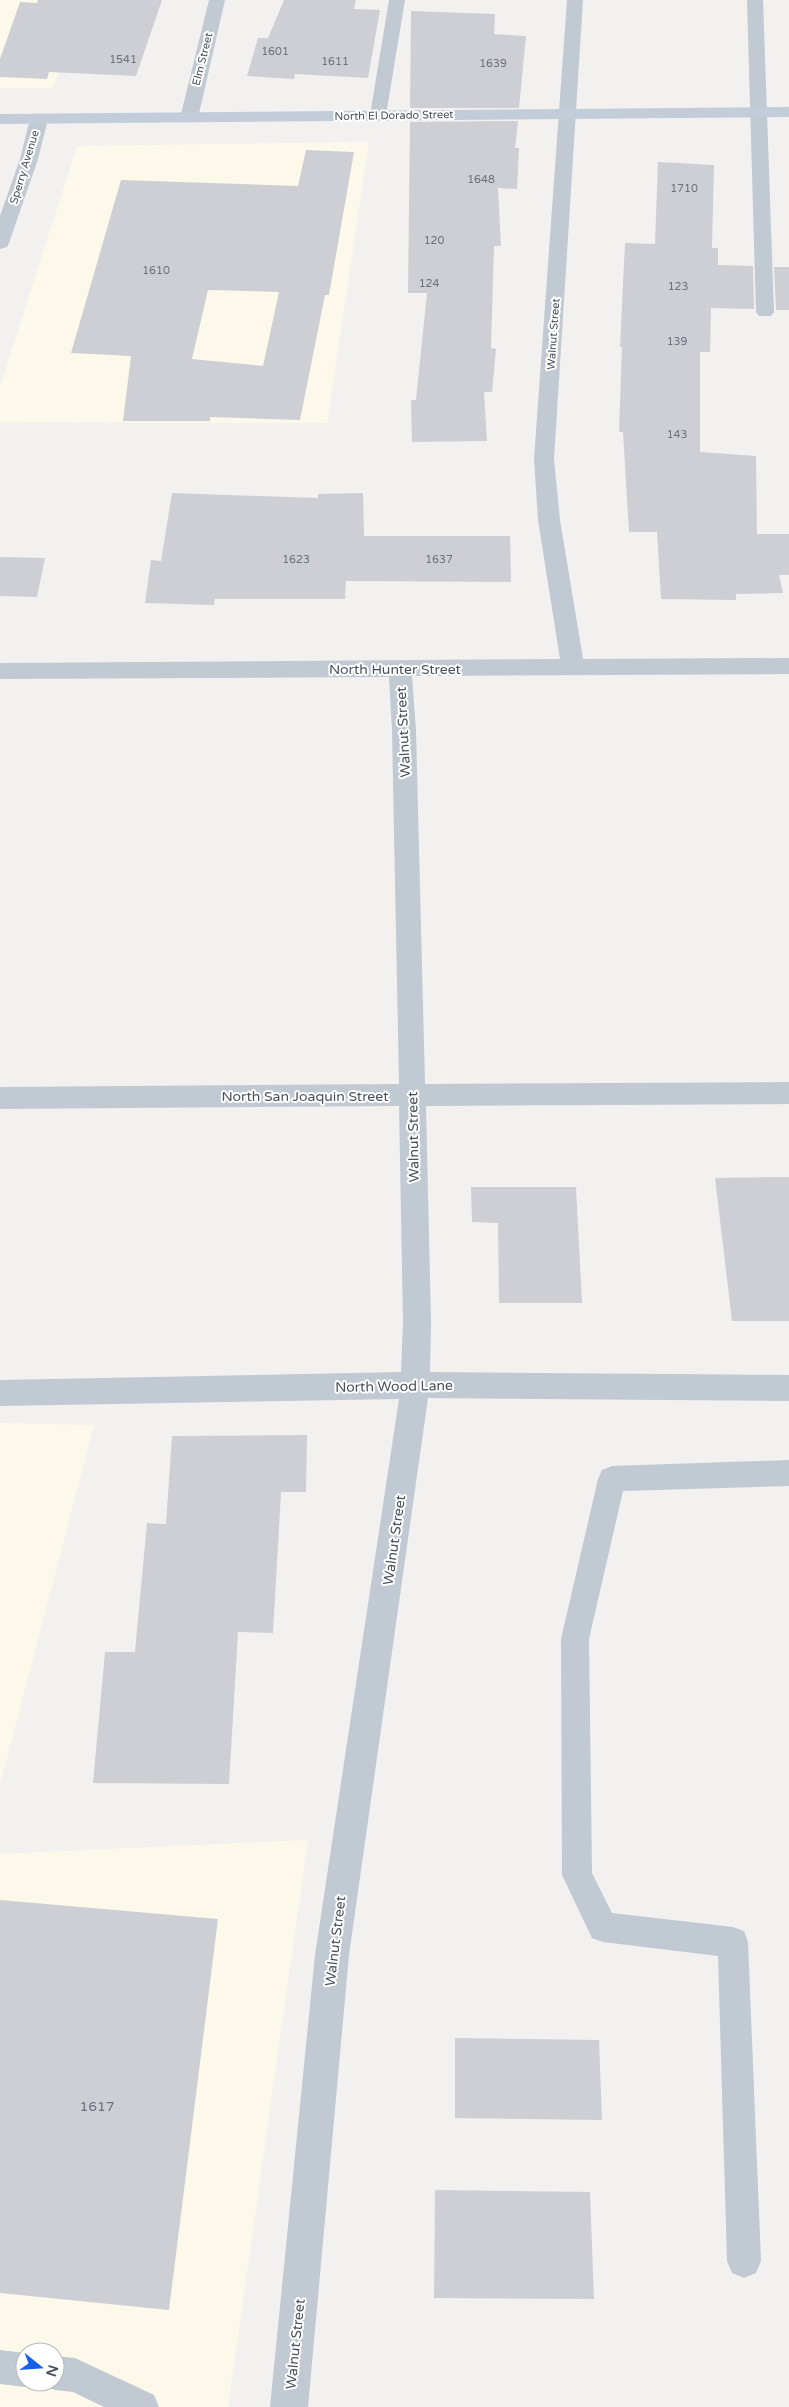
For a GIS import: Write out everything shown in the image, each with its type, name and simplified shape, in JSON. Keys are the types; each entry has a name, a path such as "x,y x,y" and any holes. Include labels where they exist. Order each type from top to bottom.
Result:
{"main road":[{"name":"North El Dorado Street","path":"0,119 789,112"}],"street":[{"name":"Elm Street","path":"189,118 217,0"},
{"name":"Walnut Street","path":"573,667 549,520 544,459 575,0"},
{"name":"Sperry Avenue","path":"0,243 29,159 39,119"},
{"name":"North Hunter Street","path":"0,671 789,666"},
{"name":"Walnut Street","path":"289,2407 332,1955 392,1555 415,1385 417,1322 404,731 400,669"},
{"name":"North San Joaquin Street","path":"0,1098 789,1093"},
{"name":"North Wood Lane","path":"0,1394 415,1385 789,1388"}],"lane":[{"path":"378,115 397,0"},
{"path":"755,0 765,312"},
{"path":"744,2261 733,1942 604,1927 599,1918 577,1875 575,1639 612,1479 789,1473"},
{"path":"0,2367 15,2369"},
{"path":"65,2374 75,2375 142,2407"}],"shaded area":[{"path":"0,0 83,0 53,88 0,88"},
{"path":"369,142 327,423 0,422 0,387 77,146"},
{"path":"0,1423 94,1425 0,1785"},
{"path":"308,1840 228,2407 0,2407 0,1854"}],"building":[{"path":"38,0 162,0 136,76 49,72 47,79 0,77 0,59 20,2 37,3"},
{"path":"284,0 356,0 354,9 380,10 368,78 295,74 294,79 247,76 258,38 268,38"},
{"path":"411,11 495,14 494,34 526,36 519,108 410,108"},
{"path":"518,121 515,148 519,148 517,189 498,188 501,246 494,246 491,348 496,349 492,392 484,392 487,441 412,442 411,400 416,400 427,293 408,293 410,122"},
{"path":"306,150 354,152 329,295 325,295 300,420 210,417 210,421 123,421 131,356 71,353 121,180 298,186","holes":["208,290 279,292 263,366 192,359"]},
{"path":"658,162 714,165 712,248 718,248 718,265 753,266 754,309 711,308 710,352 700,352 700,452 756,456 757,534 789,534 789,575 779,575 783,593 736,594 736,600 661,599 657,532 629,532 623,432 619,432 622,347 620,347 625,243 655,244"},
{"path":"774,267 789,267 789,310 776,310"},
{"path":"172,493 318,498 318,494 363,493 364,536 510,536 511,582 346,581 345,599 215,599 214,605 145,603 151,560 161,561"},
{"path":"0,557 45,558 37,597 0,596"},
{"path":"789,1177 789,1321 732,1321 715,1178"},
{"path":"471,1187 576,1187 582,1303 499,1303 498,1223 472,1222"},
{"path":"307,1435 306,1492 281,1492 273,1633 238,1632 229,1784 93,1783 105,1652 135,1652 147,1523 166,1524 172,1436"},
{"path":"0,1900 218,1919 169,2310 0,2293"},
{"path":"455,2038 599,2040 602,2120 455,2118"},
{"path":"435,2190 590,2192 594,2299 434,2298"}]}
